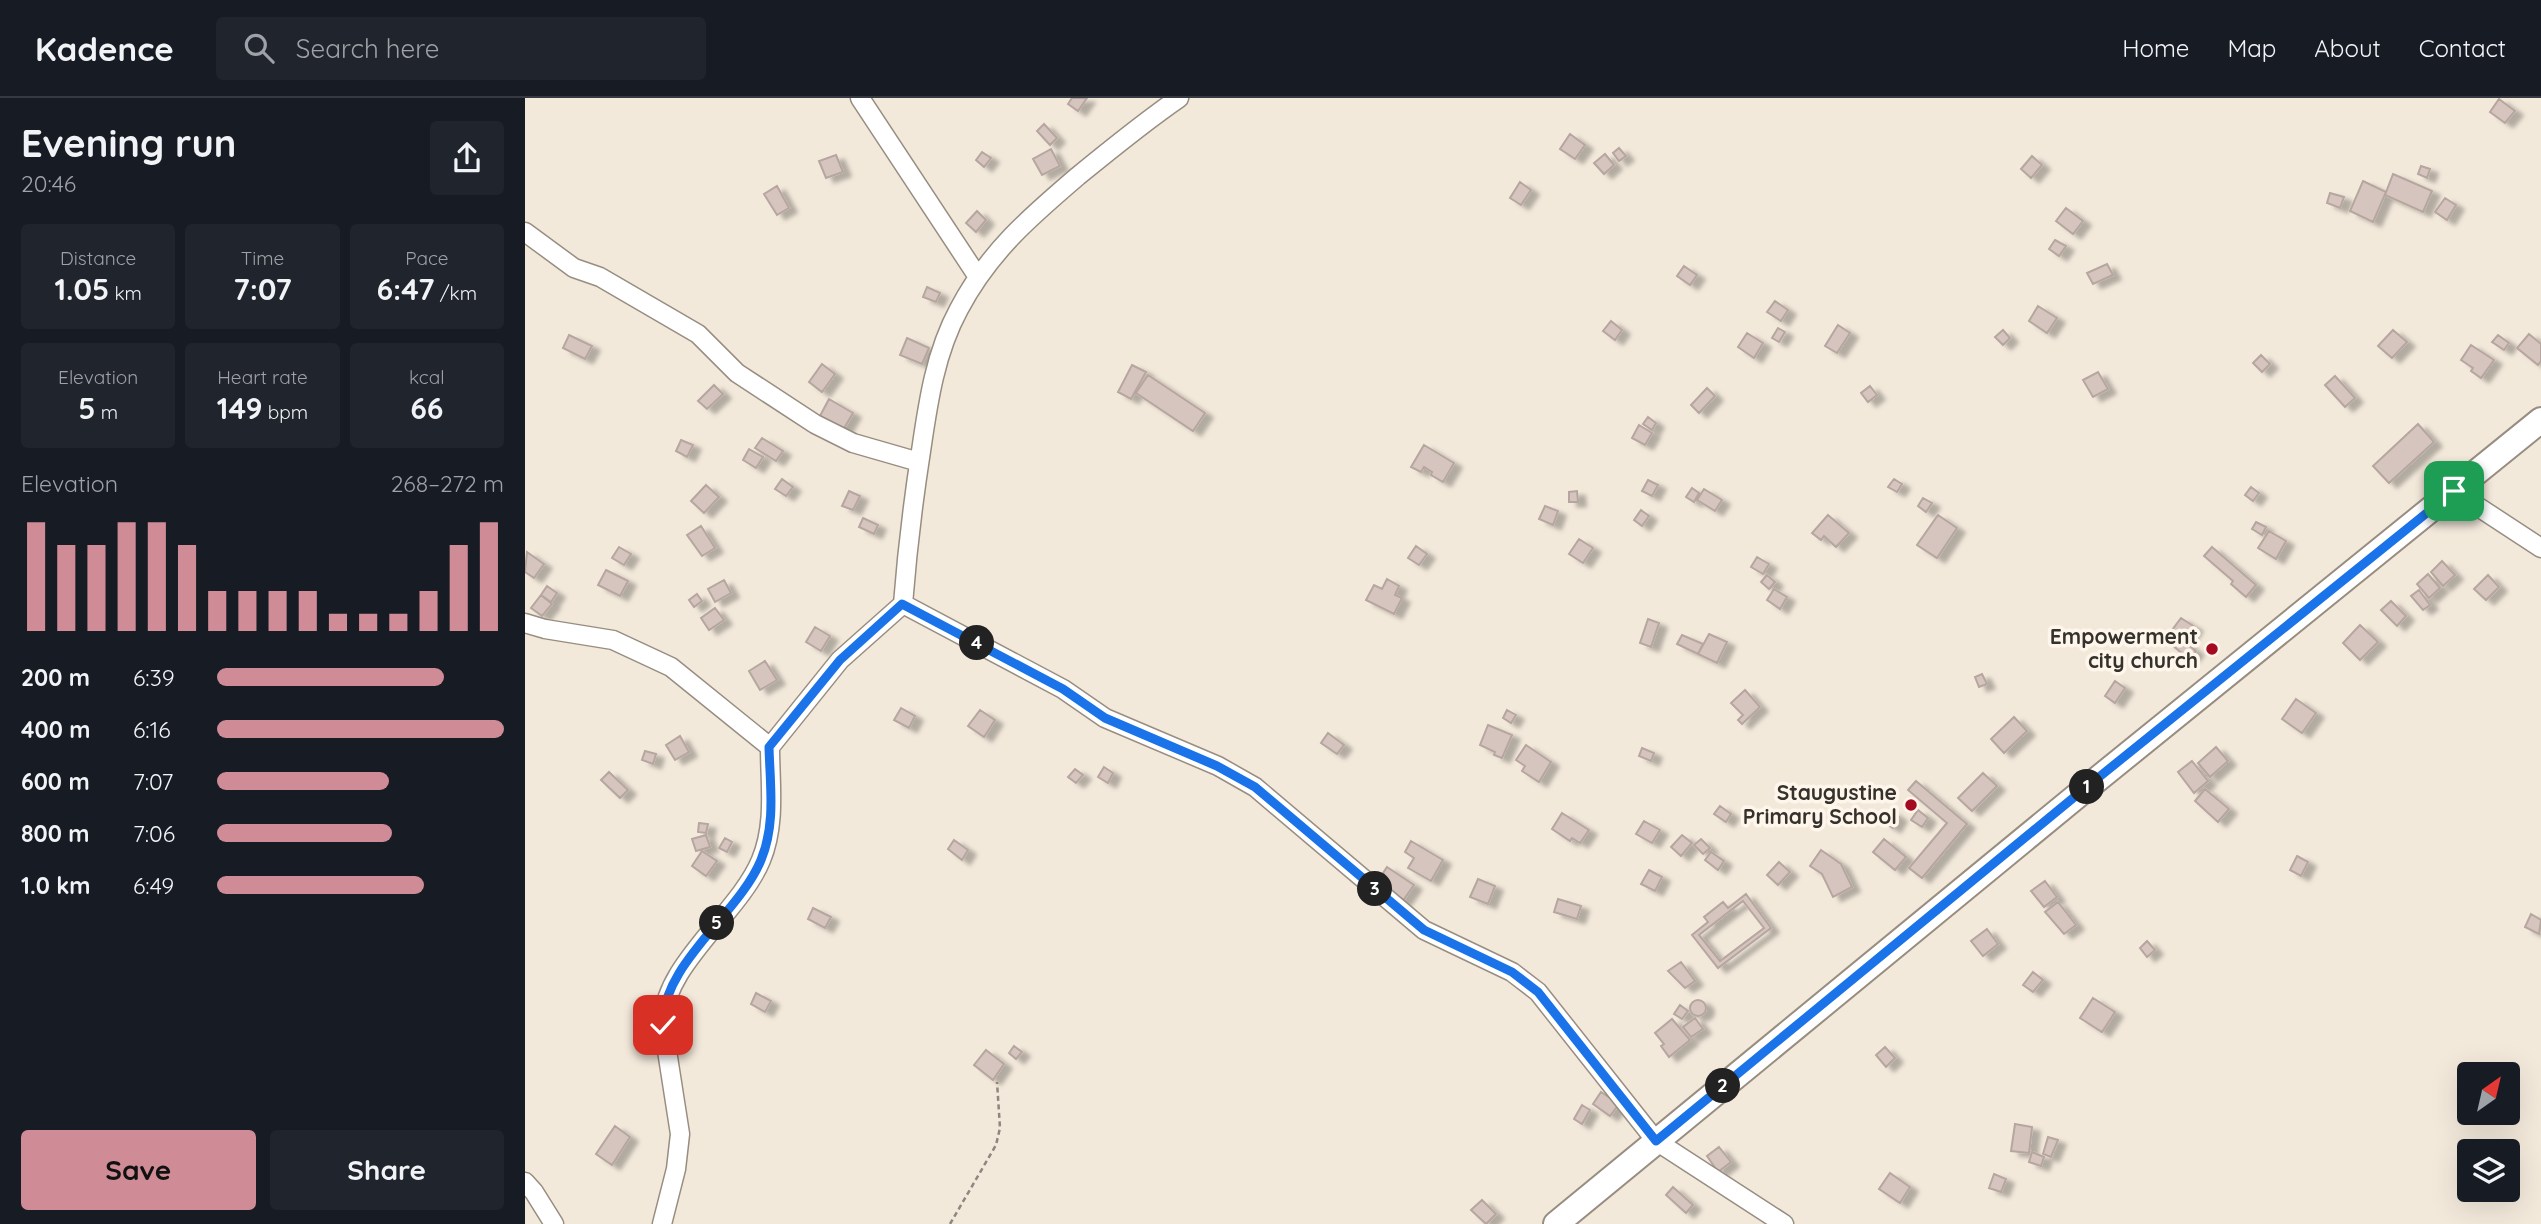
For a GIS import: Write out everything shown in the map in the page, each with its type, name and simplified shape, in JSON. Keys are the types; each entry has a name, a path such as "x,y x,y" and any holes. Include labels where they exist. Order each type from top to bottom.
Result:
{"main road":[{"path":"1556,1224 2078,794 2541,420"}],"street":[{"path":"860,98 978,277"},
{"path":"662,1224 676,1169 680,1134 662,1010 675,979 749,881 760,862 771,824 769,747 840,660 902,604 913,500 930,389 944,342 958,309 978,277 1019,227 1093,164 1179,98"},
{"path":"525,232 575,268 600,277 698,334 737,373 815,424 853,443 919,462"},
{"path":"2454,491 2541,548"},
{"path":"902,604 1063,689 1105,718 1217,766 1255,787 1424,930 1512,972 1538,992 1656,1141 1784,1224"},
{"path":"525,623 613,640 671,667 769,747"},
{"path":"525,1182 554,1224"}],"path":[{"path":"950,1224 996,1145 1000,1128 997,1082"}],"building":[{"path":"1072,98 1087,98 1078,111 1068,104"},
{"path":"2499,99 2515,111 2505,123 2490,112"},
{"path":"1044,124 1057,138 1050,145 1037,131"},
{"path":"1570,134 1585,145 1575,159 1560,149"},
{"path":"1619,148 1626,156 1619,161 1613,153"},
{"path":"1051,149 1060,166 1042,175 1033,159"},
{"path":"982,152 991,158 984,167 976,160"},
{"path":"1605,154 1614,165 1604,174 1594,163"},
{"path":"836,155 843,172 826,178 819,161"},
{"path":"2032,156 2042,165 2031,178 2021,169"},
{"path":"2421,166 2430,169 2427,178 2418,174"},
{"path":"2393,174 2432,191 2423,212 2385,195"},
{"path":"2363,181 2386,192 2373,222 2350,211"},
{"path":"1520,182 1531,190 1521,205 1510,198"},
{"path":"777,186 789,208 777,215 764,194"},
{"path":"2330,193 2344,197 2340,208 2327,203"},
{"path":"2445,198 2456,205 2447,220 2435,212"},
{"path":"2066,208 2083,221 2073,234 2056,221"},
{"path":"977,211 986,220 976,232 966,223"},
{"path":"2055,240 2066,246 2059,256 2049,249"},
{"path":"2107,264 2113,275 2093,284 2087,273"},
{"path":"1684,266 1697,275 1690,285 1677,276"},
{"path":"927,287 940,293 936,302 923,297"},
{"path":"1775,301 1788,310 1781,321 1767,312"},
{"path":"2038,306 2057,318 2047,333 2029,321"},
{"path":"1611,321 1622,330 1615,340 1603,331"},
{"path":"1838,325 1850,333 1837,353 1825,346"},
{"path":"1778,328 1785,332 1779,342 1772,338"},
{"path":"2003,330 2010,338 2003,345 1995,337"},
{"path":"2393,330 2407,342 2392,358 2378,346"},
{"path":"1747,333 1763,343 1754,358 1738,347"},
{"path":"2529,334 2541,344 2541,361 2538,365 2517,348"},
{"path":"569,335 592,346 585,359 563,348"},
{"path":"2498,335 2509,343 2504,350 2492,342"},
{"path":"907,338 929,348 922,364 900,355"},
{"path":"2471,345 2494,360 2481,378 2461,360"},
{"path":"2261,355 2270,364 2262,372 2253,363"},
{"path":"822,364 835,374 822,392 809,382"},
{"path":"1132,365 1146,372 1131,399 1118,392"},
{"path":"2098,372 2108,389 2093,397 2083,380"},
{"path":"1148,375 1205,413 1193,431 1136,393"},
{"path":"2335,376 2355,398 2345,407 2325,385"},
{"path":"714,385 723,394 707,409 698,401"},
{"path":"1870,386 1877,395 1868,402 1861,393"},
{"path":"1707,388 1715,396 1699,413 1691,405"},
{"path":"829,399 853,413 843,430 820,416"},
{"path":"1648,417 1656,423 1652,430 1643,424"},
{"path":"2418,424 2434,442 2389,483 2373,466"},
{"path":"1639,425 1652,433 1645,445 1632,438"},
{"path":"762,438 783,451 776,461 755,448"},
{"path":"681,440 693,445 687,457 676,451"},
{"path":"1424,445 1454,463 1443,482 1424,467 1421,472 1411,467"},
{"path":"749,449 763,457 756,468 743,460"},
{"path":"782,479 793,487 786,496 775,489"},
{"path":"1894,479 1902,484 1897,492 1888,487"},
{"path":"1648,480 1658,485 1652,496 1642,491"},
{"path":"706,485 719,497 704,513 691,501"},
{"path":"2251,487 2259,493 2253,501 2245,495"},
{"path":"1692,488 1699,493 1694,502 1686,497"},
{"path":"1704,489 1722,500 1715,511 1697,500"},
{"path":"849,491 860,496 853,510 842,506"},
{"path":"1577,491 1578,502 1569,502 1569,492"},
{"path":"1923,498 1932,503 1926,512 1918,506"},
{"path":"1545,506 1558,511 1553,525 1539,519"},
{"path":"1641,510 1649,516 1642,526 1634,520"},
{"path":"1828,515 1849,533 1836,547 1824,536 1821,540 1812,533"},
{"path":"1938,515 1957,528 1937,558 1917,545"},
{"path":"863,518 878,525 874,534 859,527"},
{"path":"2256,522 2266,527 2262,535 2252,529"},
{"path":"701,526 715,548 702,556 687,535"},
{"path":"2269,531 2286,541 2276,559 2258,548"},
{"path":"1579,539 1593,548 1583,563 1569,554"},
{"path":"1416,546 1427,554 1419,565 1408,558"},
{"path":"619,547 631,554 624,565 612,558"},
{"path":"2212,547 2256,585 2246,597 2231,584 2233,581 2204,556"},
{"path":"527,552 544,564 534,578 525,572"},
{"path":"1757,557 1769,564 1763,574 1751,567"},
{"path":"2442,561 2455,575 2443,586 2431,572"},
{"path":"606,570 628,581 620,596 598,585"},
{"path":"2428,574 2440,588 2429,598 2417,584"},
{"path":"1767,575 1775,582 1769,589 1761,582"},
{"path":"2488,575 2499,587 2486,600 2474,589"},
{"path":"1387,579 1399,586 1395,595 1402,598 1394,614 1366,600 1374,585 1382,589"},
{"path":"724,580 731,593 715,602 708,589"},
{"path":"547,586 557,593 551,602 541,595"},
{"path":"1774,589 1787,597 1780,609 1767,600"},
{"path":"2419,590 2430,605 2423,610 2411,596"},
{"path":"697,594 702,601 694,607 689,600"},
{"path":"541,595 552,604 542,616 531,608"},
{"path":"2391,601 2406,616 2397,626 2381,610"},
{"path":"715,608 724,620 709,630 701,618"},
{"path":"2181,618 2195,627 2186,640 2172,630"},
{"path":"1648,619 1659,623 1651,647 1640,643"},
{"path":"2360,625 2378,642 2360,660 2343,643"},
{"path":"815,627 830,636 821,651 806,642"},
{"path":"2174,633 2196,651 2189,659 2167,641"},
{"path":"1709,634 1727,642 1717,663 1698,654"},
{"path":"1682,635 1703,644 1698,654 1677,644"},
{"path":"765,661 777,680 760,690 749,671"},
{"path":"1982,674 1987,684 1979,687 1975,677"},
{"path":"2115,681 2125,688 2115,703 2105,696"},
{"path":"1745,690 1760,707 1742,724 1738,720 1743,715 1731,703"},
{"path":"2296,699 2316,713 2302,733 2282,719"},
{"path":"901,708 915,716 909,728 894,720"},
{"path":"980,710 995,720 984,737 968,726"},
{"path":"1507,710 1516,715 1511,723 1503,718"},
{"path":"2014,717 2027,731 2004,753 1991,739"},
{"path":"1488,725 1512,735 1502,758 1480,745"},
{"path":"1328,733 1344,745 1337,754 1321,743"},
{"path":"680,736 689,752 675,760 666,745"},
{"path":"1526,745 1551,762 1539,782 1522,771 1525,766 1516,760"},
{"path":"2216,747 2228,761 2210,777 2198,763"},
{"path":"1642,748 1654,753 1651,761 1639,756"},
{"path":"645,751 656,754 653,764 642,760"},
{"path":"2192,761 2208,781 2194,793 2178,772"},
{"path":"1104,767 1113,773 1108,783 1098,777"},
{"path":"1075,769 1083,775 1076,783 1068,777"},
{"path":"609,772 628,790 620,798 601,780"},
{"path":"1983,773 1997,786 1972,811 1958,798"},
{"path":"1916,781 1967,824 1922,878 1909,868 1947,823 1908,790"},
{"path":"2205,789 2229,809 2218,822 2195,801"},
{"path":"1720,806 1731,814 1726,822 1714,814"},
{"path":"1918,810 1928,818 1922,827 1911,820"},
{"path":"1891,811 1899,817 1893,828 1884,823"},
{"path":"1562,813 1589,830 1580,843 1572,838 1570,841 1552,829"},
{"path":"1644,821 1660,830 1652,843 1636,834"},
{"path":"699,823 708,824 706,833 698,832"},
{"path":"706,835 710,847 696,851 692,839"},
{"path":"1682,835 1692,843 1681,856 1671,847"},
{"path":"725,838 732,842 727,852 719,848"},
{"path":"1701,839 1710,848 1703,854 1694,845"},
{"path":"1884,839 1906,857 1895,870 1873,852"},
{"path":"954,840 968,850 962,860 948,849"},
{"path":"1411,841 1443,860 1431,881 1408,868 1414,858 1405,852"},
{"path":"1821,850 1841,864 1852,887 1833,897 1822,874 1810,866"},
{"path":"702,851 717,861 706,876 692,866"},
{"path":"1711,852 1724,861 1718,870 1705,860"},
{"path":"2297,856 2308,862 2301,876 2290,870"},
{"path":"1779,862 1790,872 1778,885 1767,875"},
{"path":"1387,867 1414,885 1402,902 1376,884"},
{"path":"1649,870 1662,877 1655,891 1641,884"},
{"path":"1478,879 1495,886 1488,904 1470,897"},
{"path":"2045,881 2057,897 2044,907 2031,891"},
{"path":"1746,894 1771,928 1718,968 1692,935 1708,922 1704,917 1723,902 1728,908","holes":["1743,901 1764,928 1720,961 1699,935"]},
{"path":"1558,899 1581,906 1577,919 1554,912"},
{"path":"2058,902 2076,925 2064,934 2045,912"},
{"path":"813,908 831,917 825,928 808,919"},
{"path":"2531,914 2541,920 2539,934 2525,927"},
{"path":"1987,929 1998,944 1983,956 1971,941"},
{"path":"2147,941 2155,950 2147,957 2140,948"},
{"path":"1681,962 1695,981 1685,988 1668,971"},
{"path":"2033,972 2043,980 2033,992 2023,985"},
{"path":"756,993 771,1001 765,1012 751,1004"},
{"path":"2093,998 2115,1012 2102,1032 2080,1018"},
{"path":"1698,1000 1706,1008 1698,1016 1690,1008"},
{"path":"1680,1005 1688,1011 1682,1019 1674,1014"},
{"path":"1695,1018 1703,1029 1691,1037 1683,1027"},
{"path":"1672,1019 1690,1040 1669,1057 1661,1046 1664,1044 1655,1033"},
{"path":"1014,1046 1022,1052 1016,1059 1009,1053"},
{"path":"1885,1047 1895,1058 1886,1067 1876,1055"},
{"path":"986,1050 1004,1064 993,1080 974,1065"},
{"path":"1601,1092 1619,1104 1610,1116 1593,1104"},
{"path":"1582,1105 1590,1110 1582,1124 1574,1119"},
{"path":"2015,1124 2032,1127 2029,1153 2011,1151"},
{"path":"615,1126 630,1137 612,1165 596,1154"},
{"path":"2048,1137 2058,1140 2051,1157 2043,1154"},
{"path":"1719,1147 1731,1162 1718,1172 1707,1156"},
{"path":"2032,1152 2044,1157 2041,1166 2029,1162"},
{"path":"1890,1173 1910,1187 1900,1203 1879,1189"},
{"path":"1994,1174 2006,1179 2001,1192 1989,1188"},
{"path":"1673,1187 1693,1205 1686,1213 1666,1195"},
{"path":"1482,1200 1496,1214 1486,1224 1471,1210"}],"place":[{"name":"Empowerment city church","path":"2212,649"},
{"name":"Staugustine Primary School","path":"1911,805"}],"route":[{"path":"663,1025 662,1010 675,979 749,881 760,862 771,824 769,747 840,660 902,604 1063,689 1105,718 1217,766 1255,787 1433,937 1512,972 1538,992 1656,1141 2078,794 2454,491"}]}
